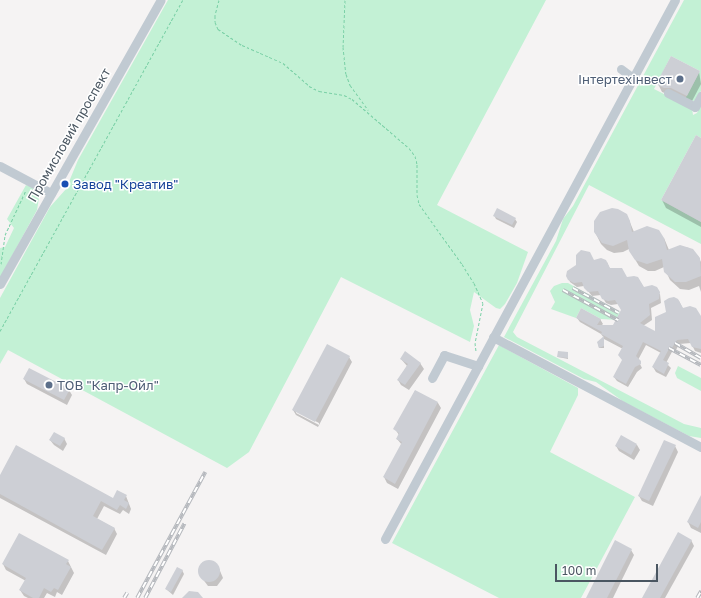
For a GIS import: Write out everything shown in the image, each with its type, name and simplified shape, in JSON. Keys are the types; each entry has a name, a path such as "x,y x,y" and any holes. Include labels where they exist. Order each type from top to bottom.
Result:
{"street":[{"name":"Промисловий проспект","path":"1,280 161,0"},
{"path":"385,539 675,0"},
{"path":"621,69 633,78"},
{"path":"668,93 695,107 701,96"},
{"path":"0,166 51,193"},
{"path":"493,337 701,447"},
{"path":"432,378 444,356 478,366"}],"path":[{"path":"0,331 183,0"},
{"path":"220,0 215,16 215,22 218,29 242,45 283,63 309,86 318,91 344,95 352,98 409,148 415,156 417,164 417,195 419,204 474,283 483,303 475,343 478,366"},
{"path":"345,0 343,48 346,74 350,85 369,113"},
{"path":"1,280 1,261 5,235 29,182"}],"green space":[{"path":"168,0 546,0 437,205 528,252 517,283 505,304 500,309 496,308 474,292 470,310 474,326 470,342 341,277 249,452 227,468 8,350 0,364 0,298 50,207 66,189 78,160"},
{"path":"684,0 701,0 701,91 694,101 685,99 700,71 671,56 654,89 692,108 693,115 697,113 701,105 701,138 696,135 661,200 701,222 701,244 589,185 513,332 517,337 684,424 701,428 701,438 689,436 624,402 596,382 584,379 504,337 556,241 563,219 573,206"},
{"path":"26,185 32,187 39,198 37,210 0,278 0,248 5,247 14,228 7,219"},
{"path":"562,283 568,283 620,312 617,318 618,320 601,319 581,308 576,318 551,309 555,302 550,291 554,286"},
{"path":"499,345 578,388 578,395 550,452 635,497 581,598 499,598 392,543"},
{"path":"678,366 701,378 701,391 677,378 675,373"}],"building":[{"path":"671,56 700,71 687,96 671,88 664,88 656,84"},
{"path":"696,135 701,138 701,222 661,200"},
{"path":"497,208 516,218 512,225 493,216"},
{"path":"612,208 618,209 627,214 632,232 647,226 659,230 664,238 667,250 680,245 693,249 700,258 701,276 686,282 675,282 664,272 662,259 647,264 635,260 629,251 627,240 613,246 602,243 594,232 594,221 600,212"},
{"path":"581,250 590,252 594,260 601,258 606,260 610,268 622,268 627,277 638,277 644,287 652,285 657,287 660,292 659,299 649,304 650,315 640,323 655,331 655,317 666,312 664,301 669,298 674,297 678,299 683,308 690,306 696,308 701,316 701,349 692,347 688,339 677,340 672,348 670,347 663,360 669,363 664,374 652,367 661,351 643,342 636,356 641,361 641,364 635,367 626,384 613,377 622,360 618,355 623,346 601,334 602,332 576,318 581,308 601,319 597,325 613,325 621,310 615,300 608,301 602,299 598,291 588,292 584,288 582,282 574,283 568,280 566,276 567,271 576,265 576,255"},
{"path":"604,336 604,346 599,348 597,342"},
{"path":"327,344 350,356 315,422 292,410"},
{"path":"405,351 421,363 405,385 397,380 408,364 400,359"},
{"path":"558,351 568,352 568,358 557,357"},
{"path":"29,368 70,389 64,400 23,379"},
{"path":"415,390 438,402 395,484 383,477 402,442 396,439 399,433 393,429"},
{"path":"54,432 65,438 60,446 49,440"},
{"path":"621,435 637,444 631,455 615,446"},
{"path":"664,440 676,445 649,501 638,496"},
{"path":"16,445 113,498 117,490 127,495 124,500 129,503 126,509 120,505 117,510 101,501 93,516 115,528 102,550 0,494 0,475"},
{"path":"701,495 701,522 698,528 687,522"},
{"path":"678,532 692,540 660,598 642,598"},
{"path":"19,533 69,560 66,564 71,567 58,590 54,588 51,592 44,588 39,598 33,598 19,590 26,578 2,564"},
{"path":"615,540 632,549 607,598 586,598"},
{"path":"209,560 217,563 220,571 217,579 209,582 201,579 198,571 201,563"},
{"path":"177,567 183,570 171,592 165,589"},
{"path":"189,591 198,592 203,598 182,598"}],"railway":[{"path":"573,288 619,313"},
{"path":"563,290 618,320"},
{"path":"675,343 701,358"},
{"path":"669,348 701,365"},
{"path":"137,598 205,472"},
{"path":"145,598 184,524"},
{"path":"697,598 701,591"},
{"path":"124,598 127,593"}],"place":[{"name":"Інтертехінвест","path":"680,79"},
{"name":"Завод \"Креатив\"","path":"65,184"},
{"name":"ТОВ \"Капр-Ойл\"","path":"49,385"}]}
